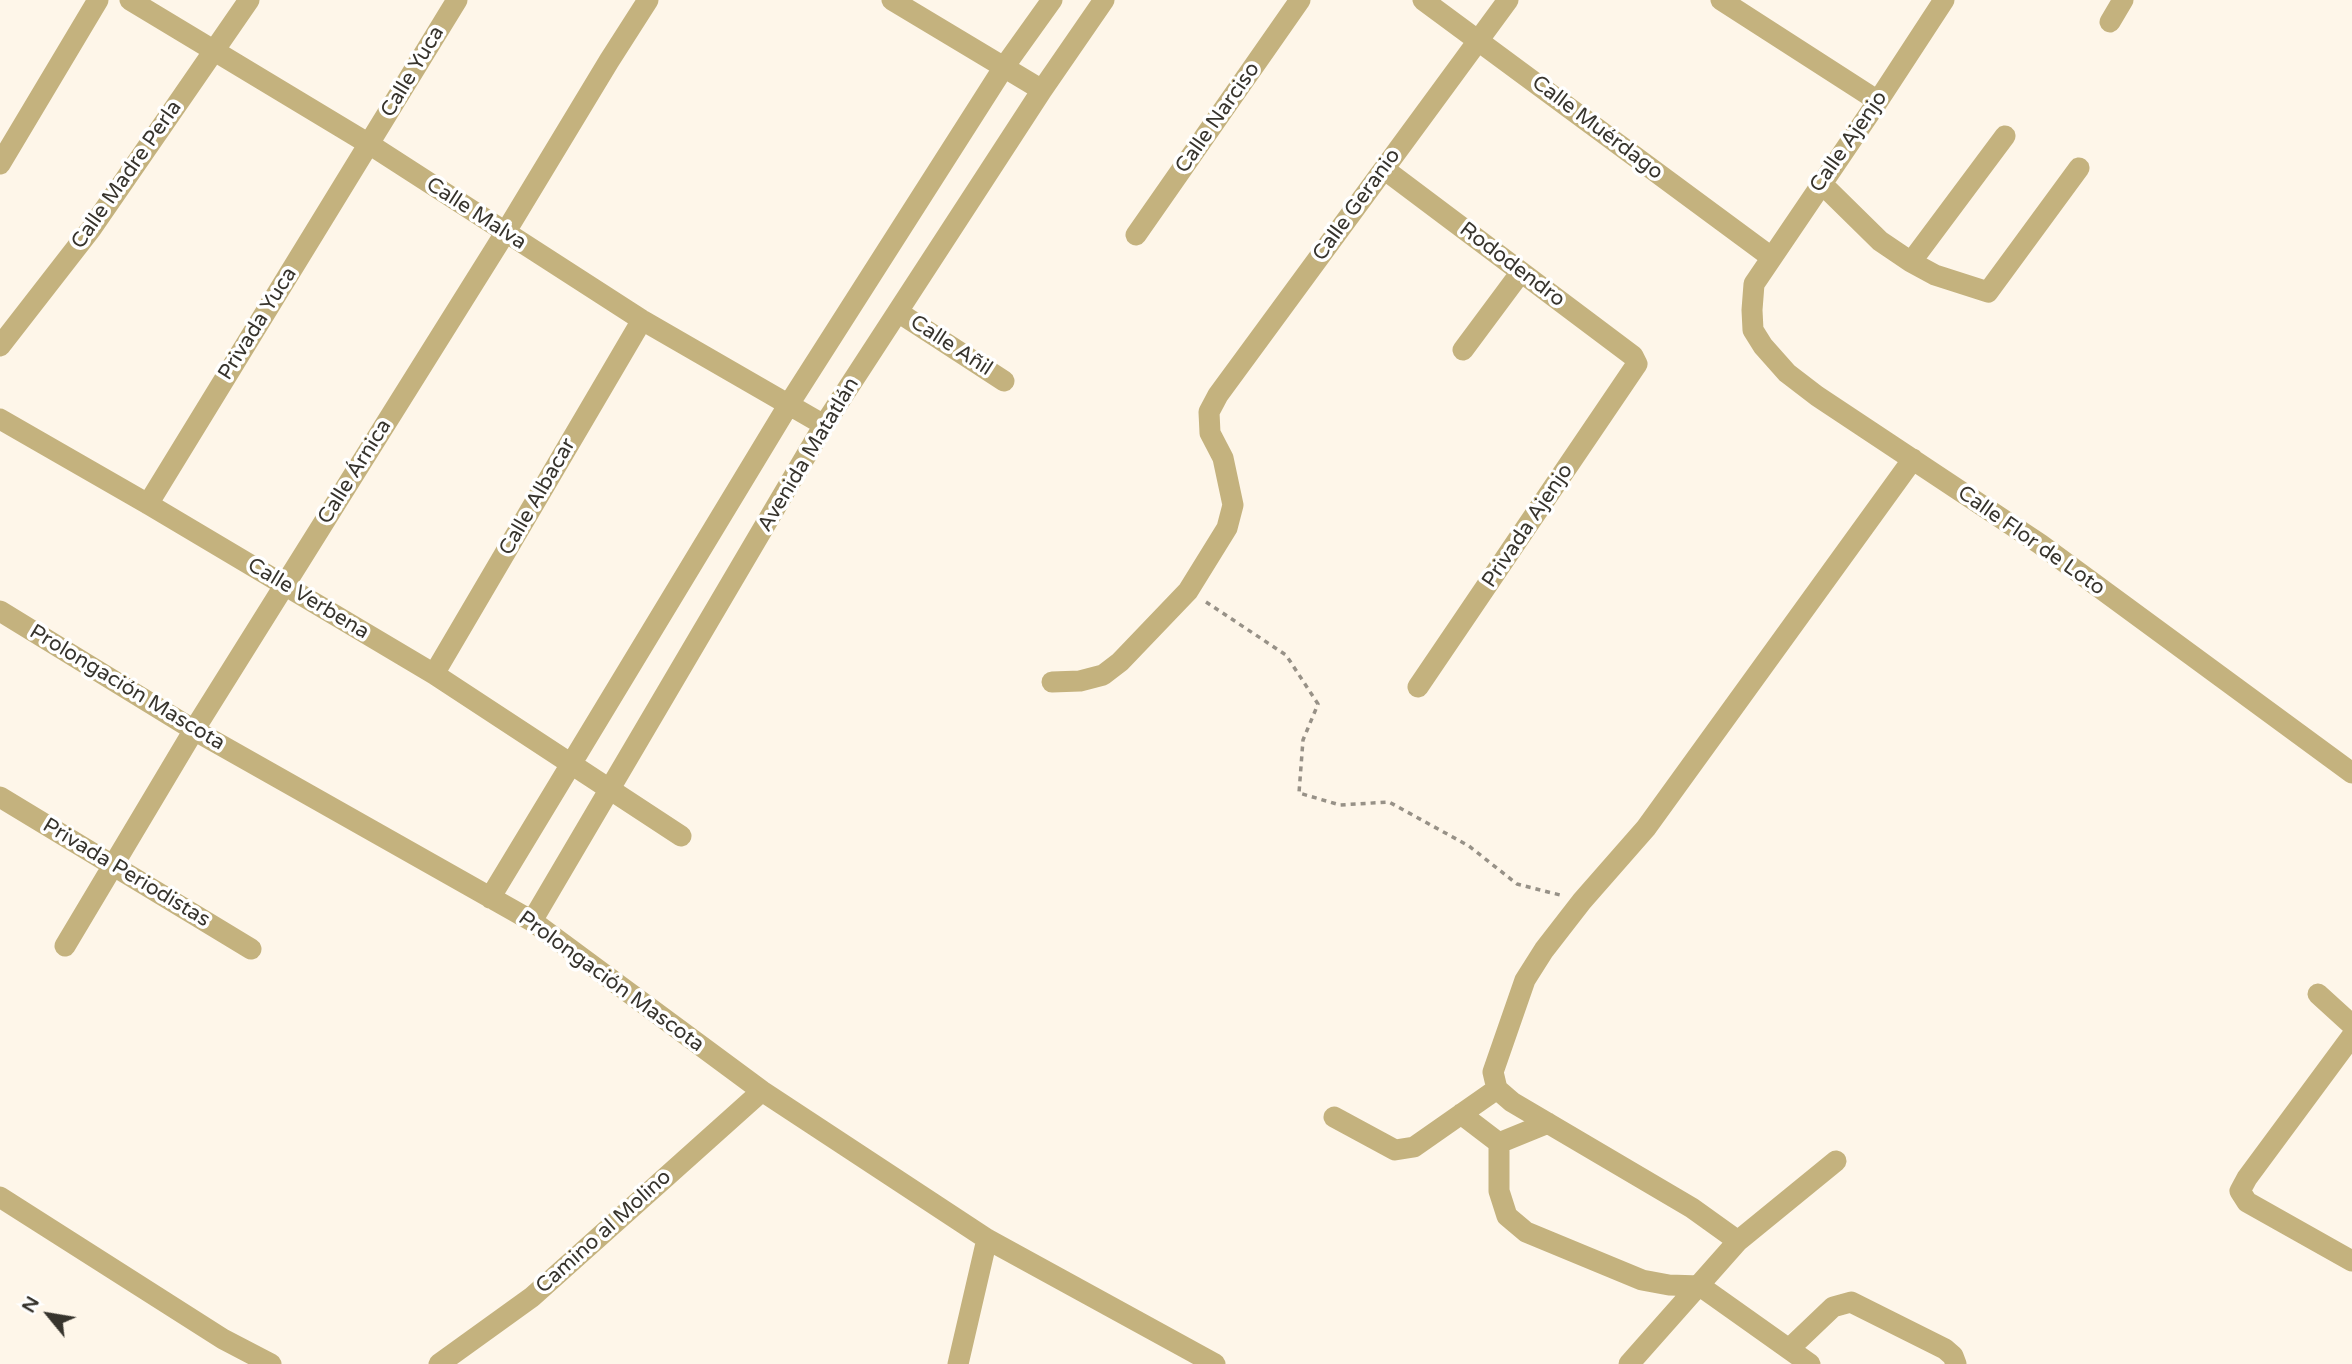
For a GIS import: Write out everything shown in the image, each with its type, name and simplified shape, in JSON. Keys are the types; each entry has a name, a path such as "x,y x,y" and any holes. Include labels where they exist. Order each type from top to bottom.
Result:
{"street":[{"path":"0,164 99,0"},
{"name":"Calle Malva","path":"130,0 369,144 642,320 824,425"},
{"name":"Calle Madre Perla","path":"0,346 91,229 249,0"},
{"name":"Calle Yuca","path":"369,144 457,0"},
{"name":"Calle Árnica","path":"65,946 194,730 648,0"},
{"path":"892,0 1042,90"},
{"name":"Avenida Matatlán","path":"490,898 789,404 1004,67 1052,0"},
{"name":"Avenida Matatlán","path":"532,921 824,425 1042,90 1104,0"},
{"name":"Calle Narciso","path":"1136,235 1300,0"},
{"name":"Calle Muérdago","path":"1423,0 1771,257"},
{"name":"Calle Geranio","path":"1188,591 1227,528 1233,505 1223,458 1210,433 1209,412 1218,395 1507,0"},
{"path":"1721,0 1878,101"},
{"name":"Calle Ajenjo","path":"1754,284 1944,0"},
{"path":"2110,22 2123,0"},
{"path":"1911,262 2004,136"},
{"name":"Privada Yuca","path":"148,504 369,144"},
{"path":"1821,183 1880,241 1911,262 1935,275 1988,292 2079,168"},
{"name":"Rododendro","path":"1384,169 1633,356 1637,364"},
{"path":"1463,350 1521,272"},
{"name":"Calle Flor de Loto","path":"1754,284 1753,330 1779,364 1817,396 2040,544 2352,773"},
{"name":"Calle Añil","path":"898,312 1004,381"},
{"name":"Calle Albacar","path":"434,674 642,320"},
{"name":"Privada Ajenjo","path":"1418,687 1637,364"},
{"name":"Calle Verbena","path":"0,419 434,674 681,836"},
{"path":"1738,1241 1692,1208 1513,1102 1497,1089 1493,1072 1525,981 1544,950 1582,901 1646,828 1913,459"},
{"path":"1052,682 1080,681 1103,675 1120,662 1188,591"},
{"name":"Prolongación Mascota","path":"0,611 194,730 532,921 762,1091 988,1240 1215,1364"},
{"name":"Privada Periodistas","path":"0,797 251,949"},
{"path":"2318,994 2352,1025"},
{"path":"2352,1036 2240,1191 2247,1202 2352,1261"},
{"path":"1334,1117 1395,1150 1414,1147 1497,1089"},
{"name":"Camino al Molino","path":"439,1364 532,1297 762,1091"},
{"path":"1461,1114 1499,1143"},
{"path":"1499,1143 1548,1123"},
{"path":"1499,1143 1499,1191 1507,1216 1526,1232 1642,1280 1669,1285 1700,1286 1810,1364"},
{"path":"1629,1364 1738,1241 1836,1161"},
{"path":"0,1197 223,1339 271,1364"},
{"path":"958,1364 988,1240"},
{"path":"1790,1348 1833,1307 1851,1303 1944,1349 1953,1356 1956,1364"}],"path":[{"path":"1188,591 1286,655 1318,704 1303,740 1299,793 1340,804 1389,802 1469,846 1517,884 1582,901"}]}
